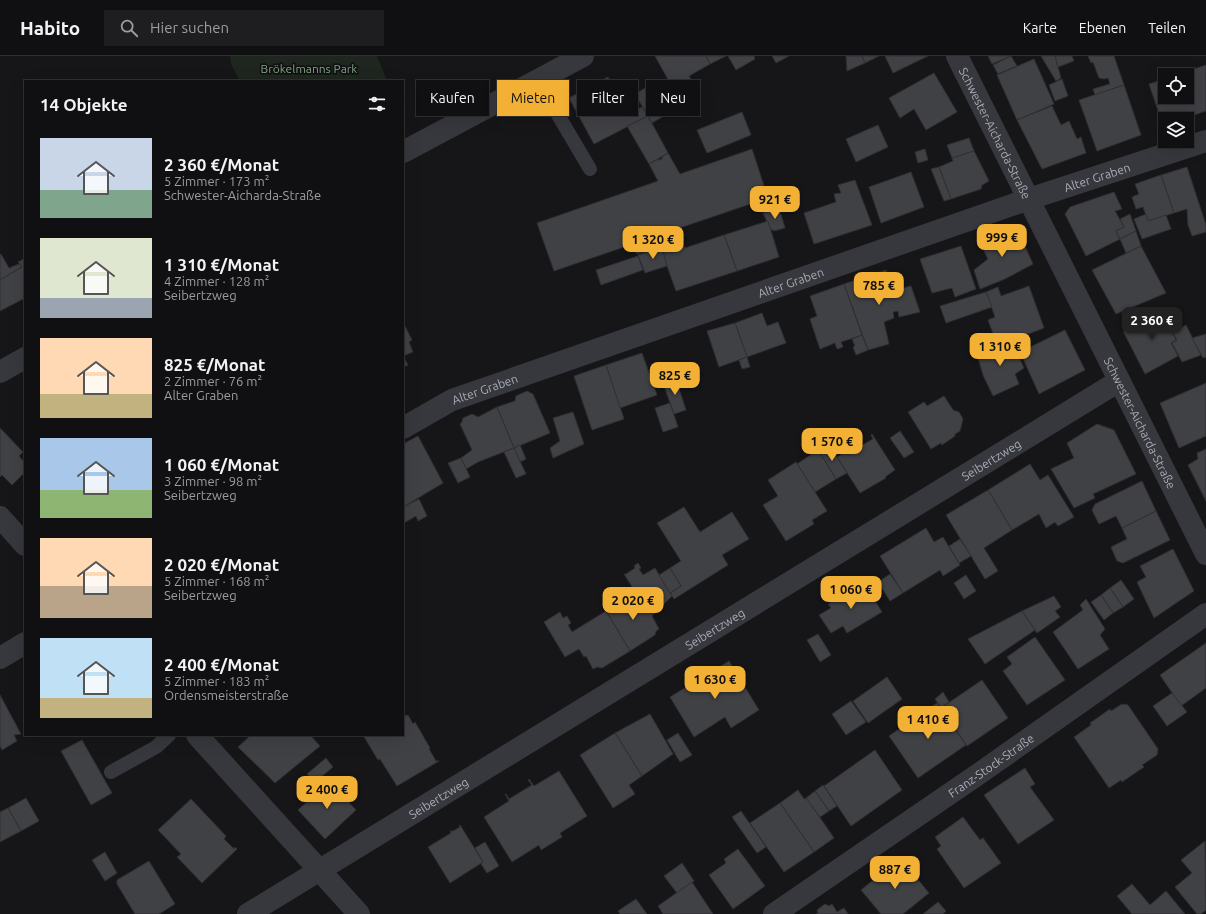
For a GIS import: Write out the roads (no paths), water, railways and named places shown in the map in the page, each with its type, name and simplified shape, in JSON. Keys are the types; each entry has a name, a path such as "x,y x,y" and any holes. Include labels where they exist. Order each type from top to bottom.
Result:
{"street":[{"path":"538,80 584,56"},
{"name":"Schwester-Aicharda-Straße","path":"958,56 1206,554"},
{"path":"404,151 497,102"},
{"name":"Alter Graben","path":"404,427 452,400 1029,199 1206,141"},
{"path":"0,372 24,359"},
{"name":"Seibertzweg","path":"248,914 1119,381"},
{"path":"0,517 24,544"},
{"name":"Franz-Stock-Straße","path":"774,914 1206,614"},
{"path":"0,658 24,644"},
{"path":"198,736 359,914"}],"lane":[{"path":"559,116 590,169"},
{"path":"111,772 156,747 168,736"}],"park label":[{"name":"Brökelmanns Park","path":"309,68"}]}
